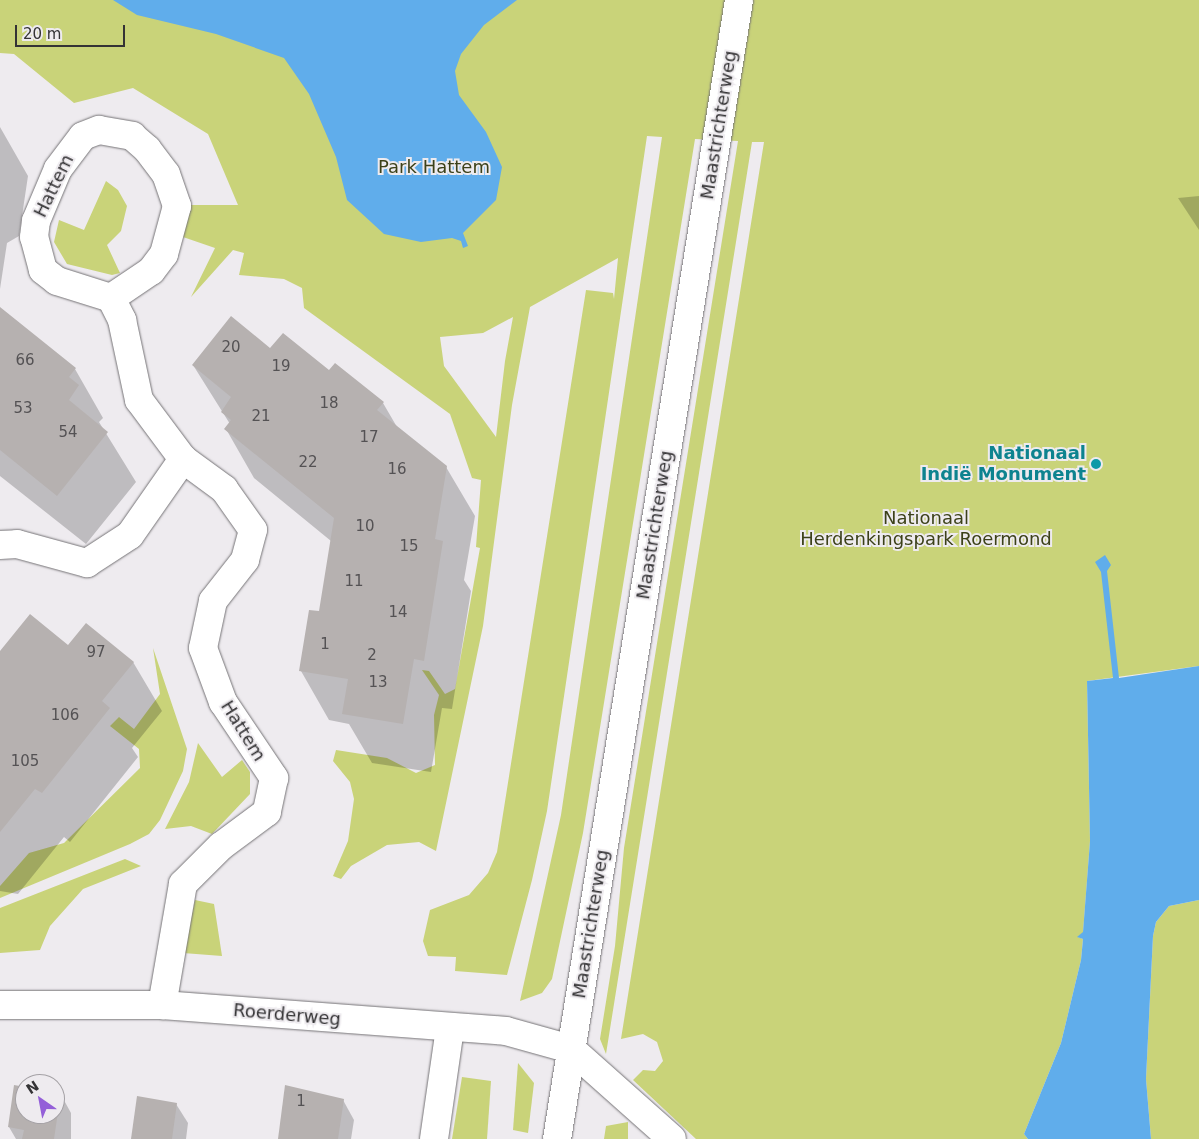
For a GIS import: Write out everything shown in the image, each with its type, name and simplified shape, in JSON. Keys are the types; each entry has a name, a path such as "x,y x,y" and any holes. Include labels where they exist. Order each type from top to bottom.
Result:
{"street":[{"name":"Maastrichterweg","path":"557,1139 739,0"},
{"name":"Hattem","path":"111,298 151,271 164,254 177,206 166,174 147,149 132,136 99,130 83,136 58,169 36,221 34,237 43,270 57,281 111,298 122,320 138,400 183,459 224,489 252,530 246,560 213,601 203,648 223,702 274,778 267,812 221,846 183,884 162,1005"},
{"path":"0,545 17,544 87,563 130,535 183,459"},
{"name":"Roerderweg","path":"0,1005 162,1005 506,1031 571,1049"},
{"path":"434,1139 450,1028"},
{"path":"571,1049 672,1139"}],"green space":[{"path":"0,0 1199,0 1199,666 1087,681 1090,841 1083,933 1078,937 1083,939 1081,960 1061,1043 1024,1134 1028,1139 696,1139 633,1080 643,1070 655,1071 663,1061 657,1042 643,1034 621,1039 764,142 752,142 606,1054 600,1039 615,946 624,848 738,141 695,139 583,833 552,979 542,993 520,1001 561,815 662,137 647,136 547,811 532,880 507,975 455,971 456,957 428,956 423,941 430,910 469,895 488,873 497,852 586,290 613,293 614,299 618,258 530,307 512,405 483,626 436,851 419,842 387,845 351,866 341,879 333,876 348,841 354,799 350,782 333,761 336,750 387,758 416,773 435,765 434,715 439,695 422,670 429,671 445,694 455,689 480,548 476,547 481,480 472,478 450,414 304,308 302,288 284,279 239,275 244,253 233,250 191,297 215,248 183,237 189,205 238,205 208,134 133,88 74,103 14,54 0,53","holes":["513,317 505,361 496,437 444,366 440,337 483,333"]},
{"path":"106,181 118,190 127,206 121,231 107,245 120,273 112,275 67,264 54,242 59,220 84,230"},
{"path":"153,648 187,749 183,771 160,820 149,834 130,844 0,898 0,886 29,853 64,843 140,768 139,749 110,726 119,717 134,729 160,694"},
{"path":"198,743 222,777 242,760 250,772 250,794 212,834 191,826 165,829 189,782"},
{"path":"125,859 141,866 83,889 50,926 40,950 0,953 0,908"},
{"path":"195,900 214,904 222,956 183,953"},
{"path":"1199,900 1199,1139 1151,1139 1146,1079 1153,936 1156,922 1169,906"},
{"path":"518,1063 534,1083 528,1133 513,1130"},
{"path":"462,1077 491,1081 487,1139 452,1139"},
{"path":"628,1122 628,1139 604,1139 606,1126"}],"water":[{"path":"113,0 517,0 484,25 461,54 455,71 459,95 486,132 502,167 496,200 463,233 468,246 463,248 461,241 452,238 421,242 384,234 347,200 336,157 309,94 284,58 216,34 137,15"},
{"path":"1105,555 1111,565 1107,571 1119,678 1199,666 1199,900 1169,906 1156,922 1153,936 1146,1079 1151,1139 1028,1139 1024,1134 1061,1043 1081,960 1083,939 1077,937 1083,932 1090,841 1087,681 1113,678 1101,572 1095,562"}],"building":[{"path":"0,307 76,368 69,377 79,385 69,400 108,432 57,496 0,450"},
{"path":"231,316 270,348 283,333 329,370 335,363 384,402 377,410 447,466 435,539 443,541 424,661 414,659 403,724 342,714 348,679 299,671 309,610 319,611 334,518 224,429 231,420 221,412 231,397 192,365"},
{"path":"30,614 68,645 86,623 134,662 102,701 110,708 42,793 35,789 0,832 0,651"},
{"path":"14,1085 15,1124 56,1124 54,1139 22,1139 24,1130 8,1127"},
{"path":"285,1085 344,1099 338,1139 278,1139"},
{"path":"137,1096 177,1103 172,1139 131,1139"}],"place":[{"name":"Nationaal Indië Monument","path":"1096,464"}],"park label":[{"name":"Park Hattem","path":"434,167"},
{"name":"Nationaal Herdenkingspark Roermond","path":"926,529"}]}
